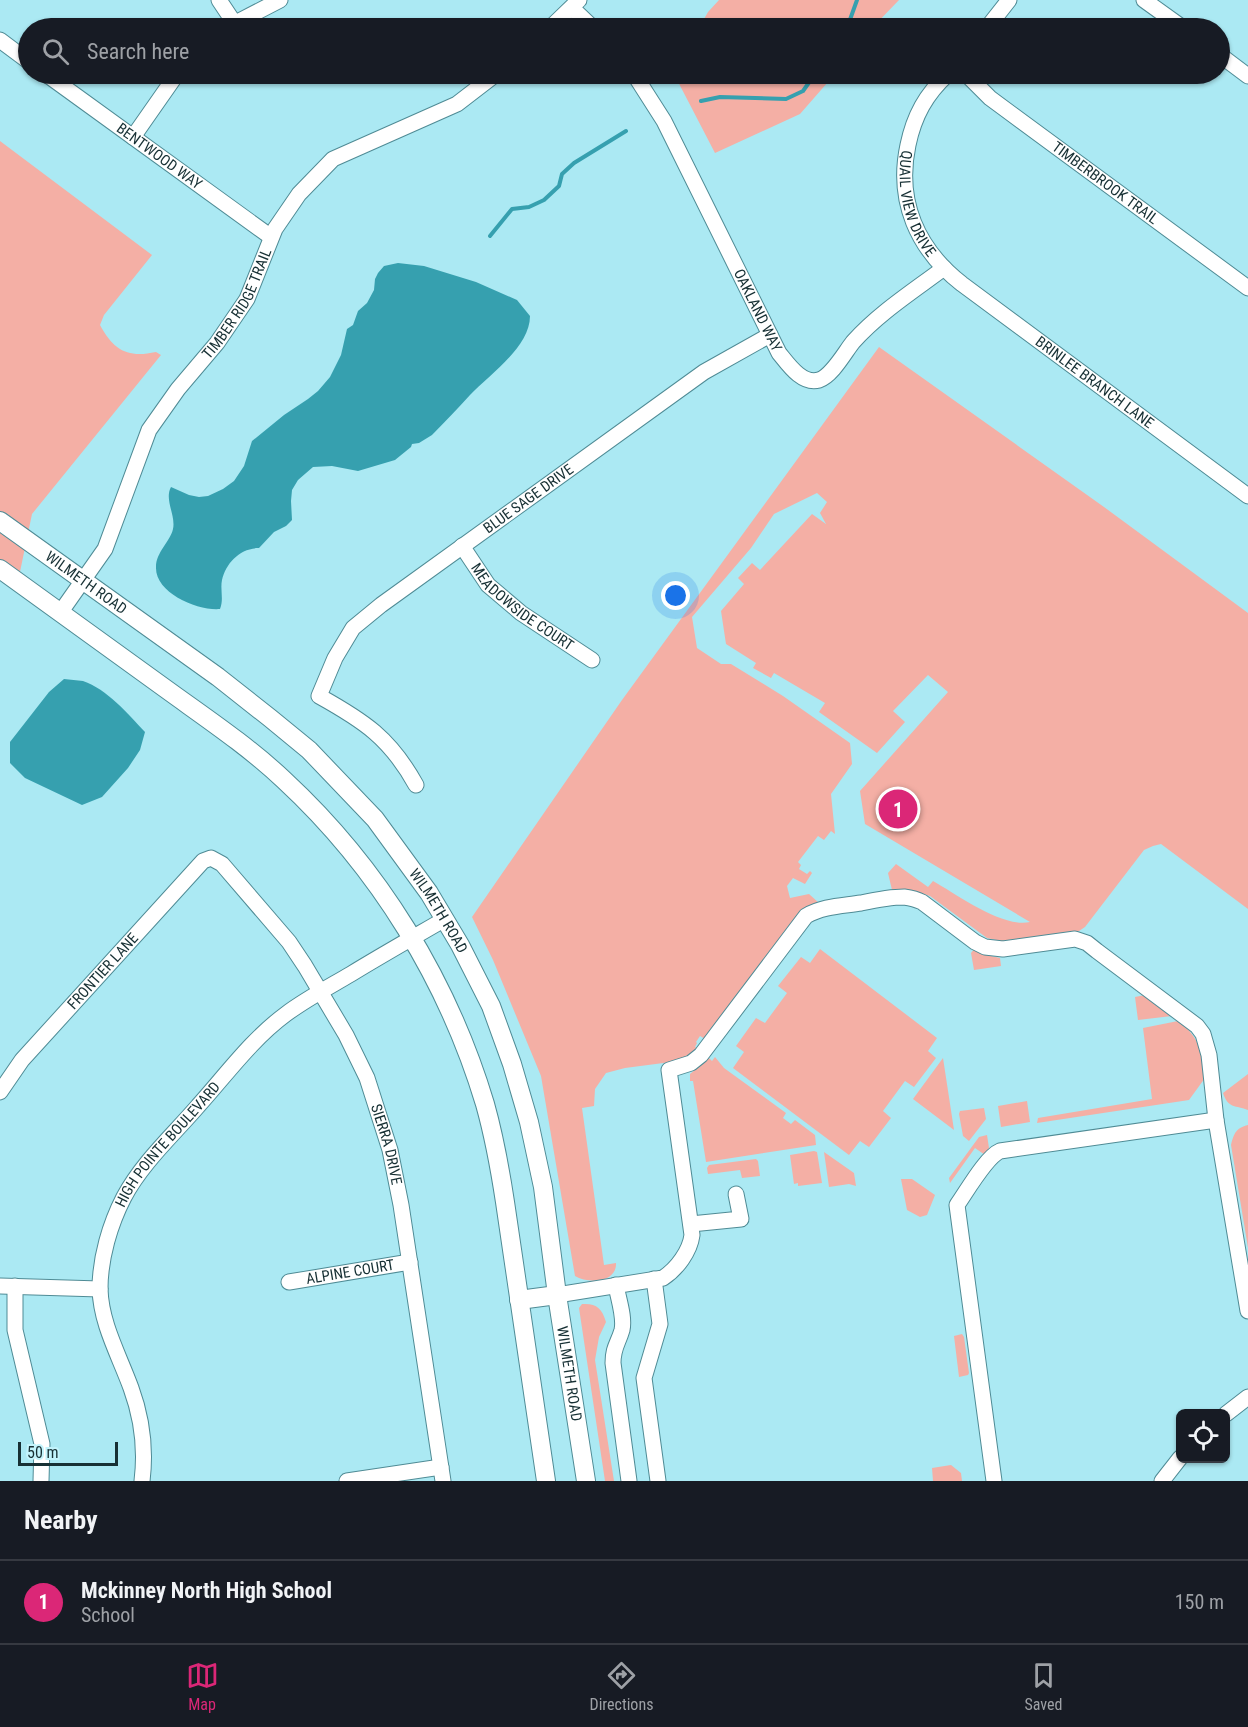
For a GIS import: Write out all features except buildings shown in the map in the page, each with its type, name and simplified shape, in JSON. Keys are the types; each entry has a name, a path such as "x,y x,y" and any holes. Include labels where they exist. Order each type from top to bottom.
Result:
{"main road":[{"name":"WILMETH ROAD","path":"0,521 218,677 309,750 375,819 417,874 445,919 491,1006 520,1090 535,1149 543,1187 586,1481"},
{"path":"0,570 233,737 284,780 354,855 412,938 441,989 467,1052 486,1107 501,1178 546,1481"},
{"path":"519,1300 557,1295"}],"street":[{"path":"219,0 227,18"},
{"path":"245,18 280,0"},
{"path":"995,18 1009,0"},
{"path":"1144,0 1169,18"},
{"path":"560,18 575,4 586,18"},
{"path":"0,40 18,54"},
{"path":"1230,63 1248,76"},
{"name":"BENTWOOD WAY","path":"60,84 271,237"},
{"path":"134,137 170,84"},
{"name":"TIMBER RIDGE TRAIL","path":"60,613 99,559 110,538 149,430 178,389 217,343 247,299 271,237 299,194 333,159 457,104 483,84"},
{"name":"OAKLAND WAY","path":"640,84 664,121 779,352 795,372 806,379 819,380 829,374 851,345 876,319 944,268"},
{"name":"QUAIL VIEW DRIVE","path":"938,84 929,93 918,111 910,133 904,169 905,192 913,222 922,241 944,268"},
{"name":"TIMBERBROOK TRAIL","path":"976,84 990,98 1248,288"},
{"name":"BRINLEE BRANCH LANE","path":"944,268 962,284 1248,496"},
{"name":"BLUE SAGE DRIVE","path":"416,785 404,763 377,734 354,715 319,696 335,658 353,627 704,372 770,335"},
{"name":"MEADOWSIDE COURT","path":"462,546 488,585 521,613 592,660"},
{"name":"SIERRA DRIVE","path":"211,858 222,864 289,942 321,991 357,1056 377,1106 390,1150 410,1262 442,1474"},
{"name":"FRONTIER LANE","path":"0,1092 30,1052 202,861 211,858"},
{"path":"557,1295 663,1278 670,1273 688,1248 692,1235 669,1070 691,1063 701,1055 802,920 817,910 897,897 914,898 922,902 984,947 1003,949 1074,939 1087,943 1197,1026 1203,1034 1209,1055 1216,1120 1248,1311"},
{"name":"HIGH POINTE BOULEVARD","path":"142,1481 144,1449 140,1420 131,1388 109,1334 100,1289 109,1236 118,1208 132,1183 151,1160 261,1036 285,1015 321,991 445,919"},
{"path":"994,1481 957,1205 988,1160 1000,1150 1216,1120"},
{"path":"691,1224 741,1219 735,1194"},
{"name":"ALPINE COURT","path":"289,1282 410,1262"},
{"path":"654,1279 660,1324 644,1378 658,1481"},
{"path":"616,1285 622,1330 614,1348 613,1363 629,1481"},
{"path":"41,1481 42,1444 7,1286 100,1289"},
{"path":"1230,1411 1248,1397"},
{"path":"1162,1481 1176,1463"},
{"path":"346,1481 442,1474"}],"shaded area":[{"path":"719,0 899,0 882,18 705,18"},
{"path":"679,84 826,84 800,114 715,153"},
{"path":"0,141 152,255 104,315 100,325 116,347 130,353 156,352 161,355 32,514 16,591 0,579"},
{"path":"879,347 1248,613 1248,909 1161,844 1144,850 1085,927 1079,931 1001,941 987,938 930,896 911,890 892,890 888,873 896,864 928,887 933,881 994,915 1019,923 1030,922 865,824 860,791 948,692 928,675 893,711 905,722 877,753 819,712 825,703 774,673 771,678 753,668 756,663 726,644 721,611 744,584 738,578 752,563 760,570 812,514 826,524 820,513 827,502 817,493 774,514 751,548 692,617 697,648 721,664 731,664 783,696 850,743 852,764 831,794 835,834 831,831 824,840 818,836 798,862 801,865 799,869 807,874 810,871 812,873 805,884 793,878 787,886 790,898 809,894 819,903 705,1039 700,1036 695,1047 699,1049 688,1058 606,1073 595,1089 594,1106 582,1108 604,1265 616,1263 612,1275 607,1278 594,1281 581,1279 575,1276 541,1076 493,960 472,917 622,700"},
{"path":"975,948 982,954 1000,958 1001,966 974,970 971,953"},
{"path":"820,949 937,1038 928,1051 936,1058 914,1087 905,1081 883,1111 891,1118 869,1147 860,1141 849,1155 733,1068 744,1052 736,1046 756,1018 765,1023 787,993 778,986 801,957 810,963"},
{"path":"1145,995 1172,1016 1138,1020 1135,997"},
{"path":"1178,1021 1186,1027 1199,1046 1205,1078 1189,1100 1037,1123 1038,1118 1152,1099 1143,1028"},
{"path":"715,1057 724,1068 786,1113 783,1118 791,1124 795,1120 815,1135 816,1145 706,1162 690,1074 709,1058 712,1061"},
{"path":"943,1058 954,1130 913,1099"},
{"path":"1248,1074 1248,1110 1227,1102 1223,1093"},
{"path":"1027,1101 1030,1122 1001,1127 998,1106"},
{"path":"984,1108 986,1119 969,1141 963,1136 960,1111"},
{"path":"1248,1125 1248,1248 1231,1145 1236,1132"},
{"path":"987,1135 989,1148 985,1155 975,1148 950,1183 949,1178 979,1137"},
{"path":"817,1152 822,1183 798,1186 798,1183 794,1184 790,1155"},
{"path":"824,1152 854,1173 856,1186 849,1184 829,1187"},
{"path":"756,1159 760,1176 742,1178 740,1170 708,1174 709,1165"},
{"path":"901,1179 912,1179 935,1195 927,1215 920,1217 907,1210"},
{"path":"582,1304 598,1307 606,1322 599,1337 595,1360 614,1481 605,1481 579,1308"},
{"path":"962,1334 969,1373 959,1377 954,1336"},
{"path":"951,1465 961,1473 962,1481 933,1481 932,1468"}],"water":[{"path":"398,263 424,266 476,282 517,300 530,316 528,327 516,349 432,435 419,443 412,444 395,460 358,471 332,466 313,467 298,480 292,490 292,520 274,532 259,548 246,551 230,562 222,580 220,609 201,607 170,592 162,585 156,567 158,557 173,529 169,502 171,487 199,497 208,496 234,481 244,466 252,441 318,391 330,377 341,355 347,329 353,325 358,311 367,303 374,290 378,273 384,266"},
{"path":"64,679 83,681 100,690 117,703 145,732 140,750 128,768 102,797 82,805 25,778 10,763 10,742 49,692"}],"waterway":[{"path":"851,18 857,0"},
{"path":"701,101 720,97 786,99 803,91 808,84"},
{"path":"490,236 512,209 529,207 544,200 559,186 562,174 574,163 626,131"}],"place":[{"name":"Mckinney North High School","path":"898,809"}]}
